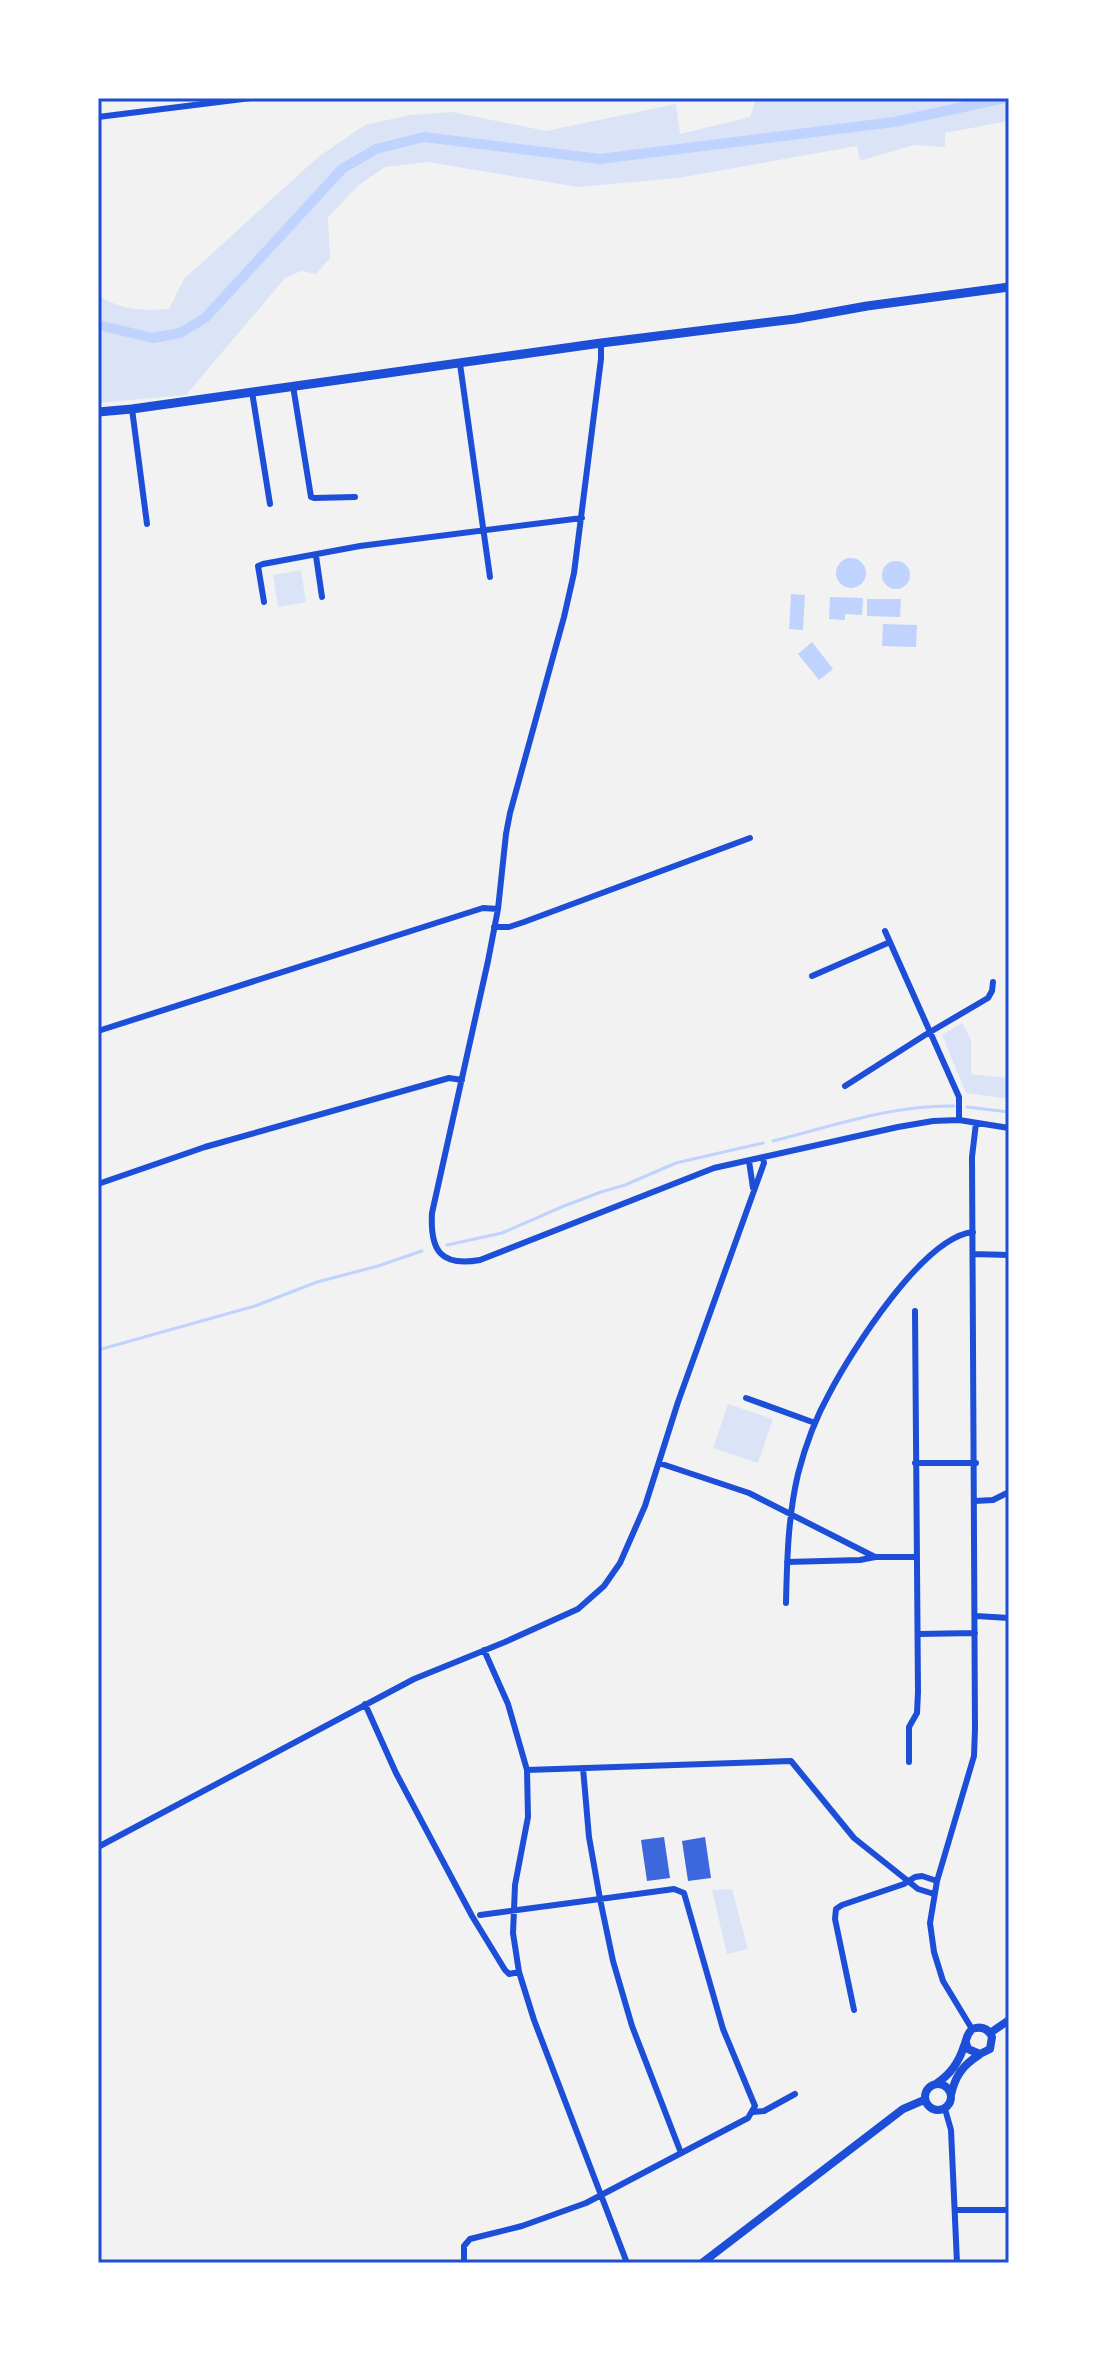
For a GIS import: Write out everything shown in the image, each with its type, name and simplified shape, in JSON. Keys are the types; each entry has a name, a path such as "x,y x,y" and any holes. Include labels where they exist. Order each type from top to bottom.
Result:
{"main road":[{"path":"98,412 765,323 1009,287"}],"street":[{"path":"98,117 251,98"},
{"path":"601,343 577,557 564,617 508,824 498,909 432,1213 431,1231 435,1246 450,1260 480,1260 714,1168 898,1127 959,1120 1009,1128"},
{"path":"460,364 490,577"},
{"path":"293,386 311,497 355,497"},
{"path":"252,392 270,504"},
{"path":"132,409 147,524"},
{"path":"264,602 258,566 263,564 360,546 582,518"},
{"path":"316,556 322,597"},
{"path":"494,927 509,927 524,922 750,838"},
{"path":"98,1031 483,908 498,909"},
{"path":"885,931 959,1097 959,1120"},
{"path":"812,976 890,942"},
{"path":"845,1086 988,998 993,982"},
{"path":"98,1184 205,1147 449,1078 462,1080"},
{"path":"972,2029 943,1981 934,1952 930,1923 937,1881 974,1756 976,1463 972,1157 976,1123"},
{"path":"98,1847 414,1679 578,1609 604,1586 620,1563 635,1530 753,1196 763,1158"},
{"path":"749,1161 754,1183 753,1196"},
{"path":"786,1603 790,1513 798,1474 829,1392 865,1334 919,1265 942,1246 973,1232"},
{"path":"973,1254 1009,1255"},
{"path":"909,1762 909,1727 917,1713 919,1634 915,1311"},
{"path":"746,1398 815,1423"},
{"path":"659,1463 749,1493 875,1557"},
{"path":"915,1463 976,1463"},
{"path":"975,1501 993,1500 1009,1492"},
{"path":"787,1562 916,1557"},
{"path":"976,1616 1009,1618"},
{"path":"919,1634 975,1633"},
{"path":"484,1650 508,1704 527,1770 528,1817 515,1885 513,1933 519,1972 534,2020 627,2263"},
{"path":"365,1704 396,1773 472,1916 505,1970 509,1974 519,1972"},
{"path":"527,1770 791,1761 854,1838 918,1889 934,1894"},
{"path":"583,1768 589,1837 613,1961 632,2026 681,2153"},
{"path":"854,2010 835,1919 836,1909 915,1877 937,1881"},
{"path":"464,2263 464,2246 470,2239 522,2226 602,2196 748,2118 755,2106 723,2029 682,1892 674,1889 480,1915"},
{"path":"990,2033 1009,2020"},
{"path":"982,2028 990,2033 990,2049 961,2069 950,2103 945,2109 932,2110 927,2106 924,2100 927,2088 947,2077 957,2065 968,2033 972,2029 982,2028"},
{"path":"966,2043 973,2053 980,2054"},
{"path":"937,2083 944,2085 951,2095"},
{"path":"753,2112 764,2111 795,2094"},
{"path":"702,2263 903,2109 924,2100"},
{"path":"945,2109 951,2130 957,2263"},
{"path":"955,2210 1009,2210"}],"shaded area":[{"path":"756,98 1009,98 1009,121 945,133 945,147 914,145 860,161 857,146 678,178 578,187 427,162 385,167 359,185 328,217 330,258 316,274 301,271 285,278 186,395 98,403 98,295 132,308 169,309 184,279 318,157 365,125 410,115 453,112 546,131 676,104 680,134 750,117"},
{"path":"301,570 306,602 278,607 273,575"},
{"path":"962,1023 971,1040 971,1074 1009,1078 1009,1099 966,1093 942,1035"},
{"path":"728,1404 773,1419 758,1463 713,1448"},
{"path":"732,1889 748,1949 727,1954 712,1890"}],"water":[{"path":"851,558 862,562 866,573 862,584 851,588 840,584 836,573 840,562"},
{"path":"896,561 906,565 910,575 906,585 896,589 886,585 882,575 886,565"},
{"path":"791,594 805,595 803,630 789,629"},
{"path":"830,597 863,598 862,615 845,614 845,620 829,619"},
{"path":"867,599 901,599 900,617 867,616"},
{"path":"883,624 917,625 916,647 882,646"},
{"path":"812,642 833,669 819,680 798,654"}],"building":[{"path":"664,1837 670,1878 647,1881 641,1840"},
{"path":"705,1837 711,1878 688,1881 682,1841"}],"waterway":[{"path":"98,325 153,338 180,333 205,318 342,169 376,149 424,137 600,159 894,122 1005,98"},
{"path":"773,1141 885,1113 954,1106"},
{"path":"967,1107 1009,1112"},
{"path":"447,1245 502,1233 676,1163 763,1143"},
{"path":"98,1350 255,1306 317,1282 422,1251"}]}
